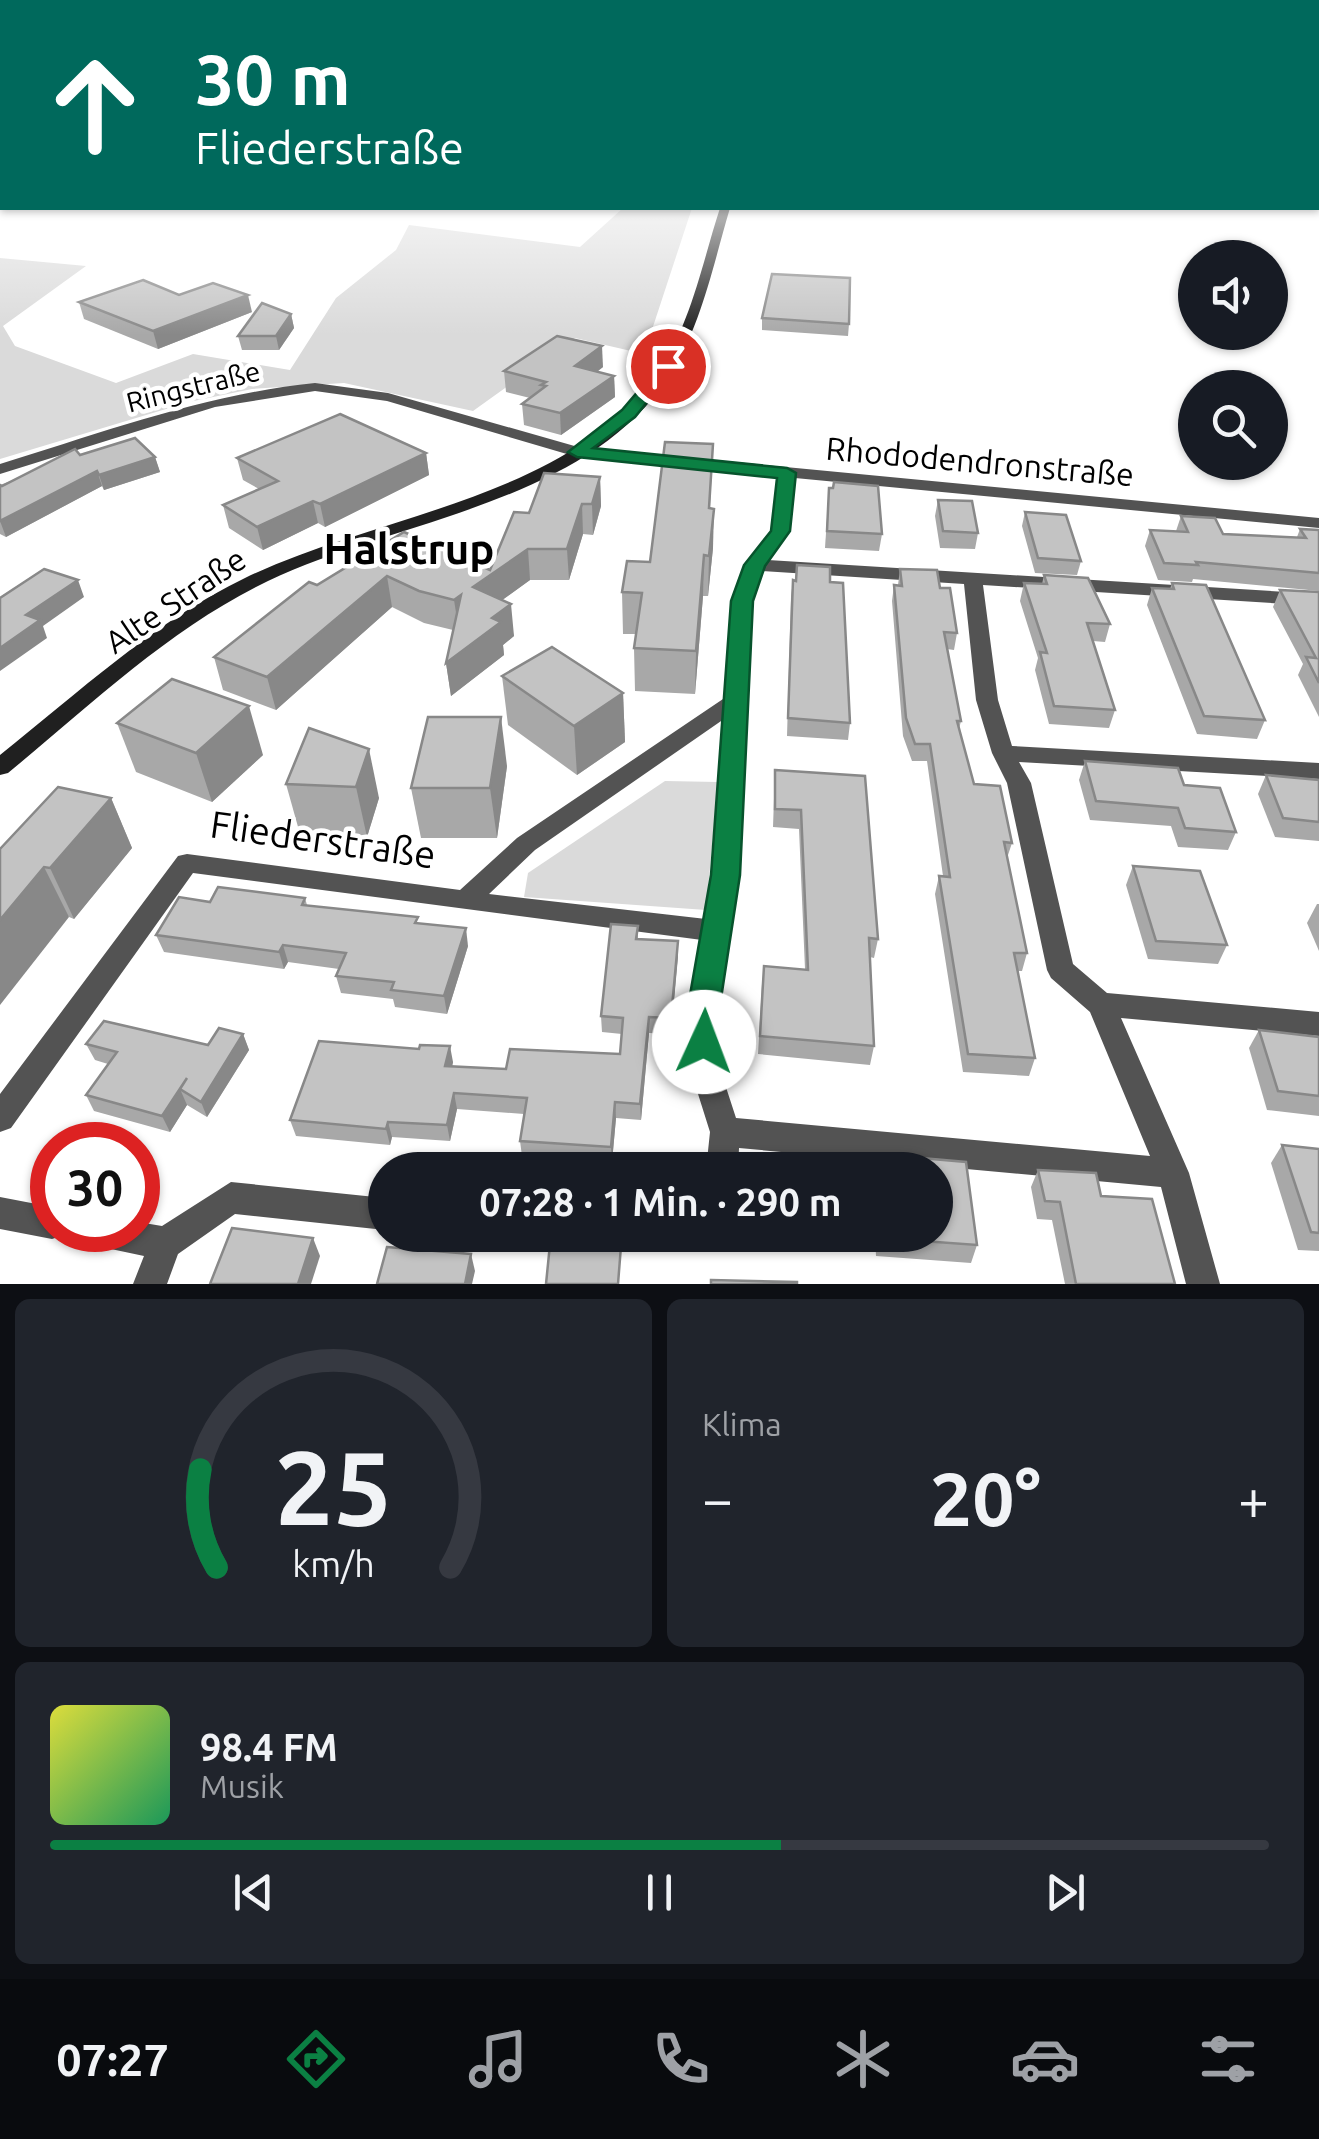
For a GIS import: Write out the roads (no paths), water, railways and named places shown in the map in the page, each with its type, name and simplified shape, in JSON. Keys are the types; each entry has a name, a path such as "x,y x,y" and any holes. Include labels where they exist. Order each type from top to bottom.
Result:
{"street":[{"name":"Alte Straße","path":"0,767 170,634 246,584 297,561 498,490 577,452 628,414 663,375 723,215"},
{"name":"Ringstraße","path":"0,470 212,403 273,391 316,388 388,397 577,452"},
{"name":"Rhododendronstraße","path":"577,452 1319,523"},
{"path":"723,1152 725,1132 708,1078 702,1018 726,875 742,601 754,565 780,531 787,473"},
{"path":"754,565 1319,600"},
{"path":"973,579 986,700 1002,753 1019,783 1061,970 1102,1004 1174,1174 1203,1284"},
{"name":"Fliederstraße","path":"464,901 526,844 736,701"},
{"path":"1002,753 1319,771"},
{"name":"Fliederstraße","path":"0,1118 187,863 714,930"},
{"path":"1102,1004 1319,1024"},
{"path":"725,1132 1174,1174"},
{"path":"150,1284 166,1243 231,1198 368,1212"},
{"path":"0,1213 30,1219"},
{"path":"160,1242 166,1243"}],"district":[{"name":"Halstrup","path":"409,548"}]}
